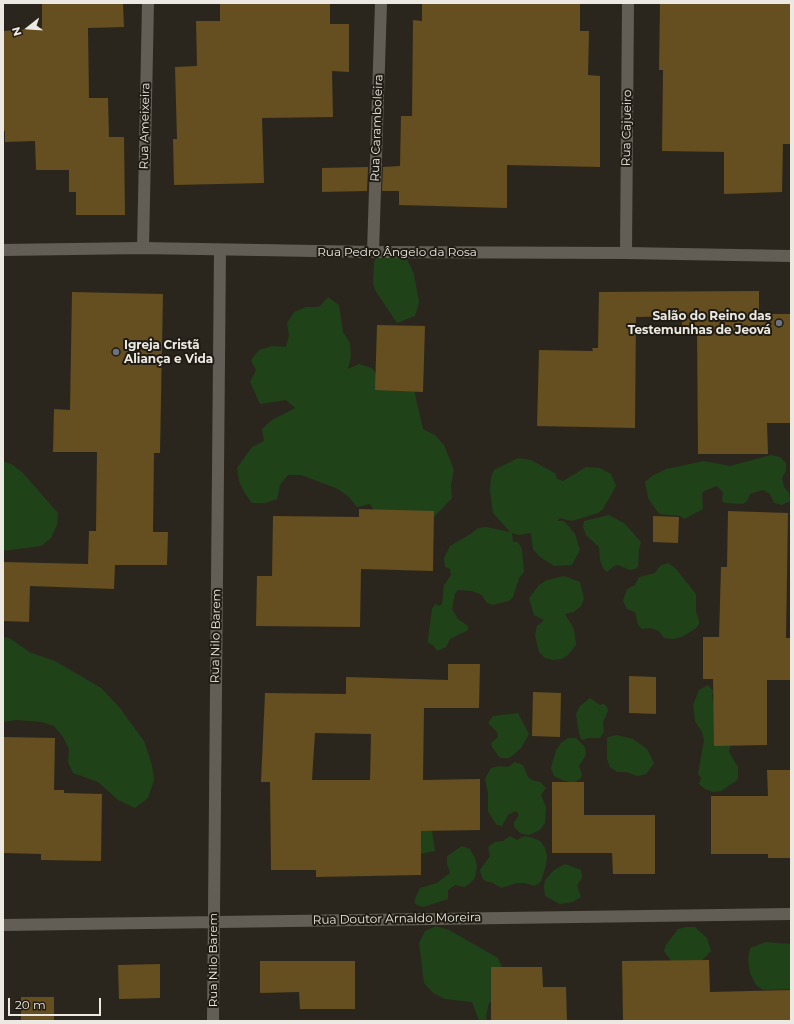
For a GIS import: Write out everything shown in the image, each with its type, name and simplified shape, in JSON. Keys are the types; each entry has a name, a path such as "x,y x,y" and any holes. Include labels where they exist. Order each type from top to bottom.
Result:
{"street":[{"name":"Rua Ameixeira","path":"143,248 148,3"},
{"name":"Rua Caramboleira","path":"374,252 381,3"},
{"name":"Rua Cajueiro","path":"626,253 628,3"},
{"name":"Rua Pedro Ângelo da Rosa","path":"3,250 143,248 791,256"},
{"name":"Rua Nilo Barem","path":"213,1021 220,250"},
{"name":"Rua Doutor Arnaldo Moreira","path":"3,925 791,914"}],"green space":[{"path":"405,255 414,274 419,302 415,316 397,323 375,290 373,283 374,263 376,257"},
{"path":"328,297 339,305 343,332 350,343 351,356 348,369 359,364 372,368 379,379 414,390 423,429 435,435 444,445 454,470 451,485 452,498 433,518 377,515 370,504 357,507 349,497 338,489 301,475 288,475 280,485 277,499 265,503 252,503 244,492 239,481 237,468 252,447 264,441 262,429 272,420 295,408 286,400 260,404 250,382 256,370 251,360 259,350 272,346 286,347 289,335 287,323 294,312 306,307 319,307"},
{"path":"771,455 780,457 786,463 786,471 782,478 784,487 789,493 790,501 782,505 774,503 770,494 763,490 750,494 747,501 743,504 725,503 722,501 723,492 717,486 704,491 702,494 703,509 684,519 680,516 659,514 648,498 645,482 652,476 666,469 704,461 730,466"},
{"path":"518,458 531,460 555,473 557,479 563,481 586,467 600,468 611,474 616,486 603,509 598,513 572,521 560,518 557,521 564,521 575,534 580,550 572,565 554,566 539,556 533,549 531,533 519,535 512,533 513,542 518,542 522,549 524,572 519,578 513,597 509,601 492,605 486,602 482,595 472,591 458,590 455,593 452,609 458,619 468,626 468,630 450,639 446,647 437,651 433,645 428,643 428,638 432,609 435,604 439,606 442,604 444,585 451,575 450,569 445,567 444,558 450,546 478,528 486,527 510,532 493,513 490,491 491,477 494,470"},
{"path":"3,461 13,465 23,473 58,513 57,525 51,538 41,546 3,551"},
{"path":"609,515 624,523 641,542 638,567 635,569 630,570 618,565 614,566 607,572 603,568 600,560 599,547 586,535 583,527 584,521"},
{"path":"668,563 676,569 696,594 696,612 699,620 699,624 696,628 682,637 673,639 664,638 659,631 650,628 642,629 638,625 635,612 627,609 623,601 627,589 635,585 639,577 655,573 660,566"},
{"path":"564,576 580,582 584,599 581,606 574,612 565,614 574,629 576,645 567,656 562,659 553,660 545,658 539,652 535,635 537,626 544,620 534,615 529,598 539,585 547,580"},
{"path":"3,637 9,638 31,653 55,661 101,688 119,707 144,741 152,765 154,780 148,798 135,808 118,800 98,782 73,773 68,762 69,749 63,737 54,726 42,722 16,720 3,722"},
{"path":"708,685 713,691 713,701 731,744 729,752 738,767 738,778 736,781 721,791 713,792 705,789 699,784 701,778 698,774 704,740 702,732 695,721 693,705 699,690"},
{"path":"590,698 600,705 604,704 607,707 608,711 603,722 604,732 600,738 588,738 582,740 579,734 576,714 580,706"},
{"path":"518,713 529,734 521,748 512,756 508,758 500,758 492,747 491,743 498,737 497,732 488,723 493,716"},
{"path":"617,735 633,739 647,749 654,763 646,774 637,776 626,772 617,772 610,767 607,759 607,740 608,737"},
{"path":"568,738 576,738 585,747 586,755 579,766 582,774 581,778 574,783 554,776 551,768 556,750 561,743"},
{"path":"515,762 523,765 528,777 532,780 540,782 546,788 541,795 546,807 545,823 540,830 529,835 520,833 514,827 514,822 519,815 516,811 508,815 502,826 497,825 488,811 488,793 485,779 487,775 491,768 500,766 508,767"},
{"path":"383,826 432,831 435,851 420,854"},
{"path":"510,836 517,840 525,836 533,838 540,841 545,848 547,856 546,865 541,881 538,884 534,886 525,883 517,883 501,888 493,883 485,881 482,878 480,870 490,856 488,847 495,842 503,841"},
{"path":"462,846 470,849 475,858 477,866 475,878 464,887 455,885 448,890 448,899 423,907 415,904 415,899 420,888 437,883 450,873 447,864 447,856"},
{"path":"565,864 581,870 582,878 577,885 581,897 573,902 560,904 545,896 544,887 545,880 554,870"},
{"path":"436,926 449,930 498,958 505,975 498,994 489,1003 486,1016 487,1021 479,1021 472,1002 445,999 433,993 424,983 419,943 425,931"},
{"path":"695,927 707,938 711,951 698,965 674,965 664,951 666,945 678,929"},
{"path":"766,942 791,944 791,989 763,990 756,985 750,973 748,960 750,948"}],"building":[{"path":"42,3 123,3 124,27 88,28 89,98 108,98 109,137 124,137 125,215 76,215 76,192 69,192 69,170 36,170 35,141 5,142 5,131 3,131 3,31 42,28"},
{"path":"220,3 330,3 330,24 349,24 349,72 332,71 333,117 262,118 264,183 174,185 173,139 177,139 175,67 197,66 196,21 220,21"},
{"path":"422,3 580,3 580,31 589,31 588,75 600,76 600,167 507,165 507,208 399,205 399,191 382,191 383,167 400,166 401,116 412,116 413,20 422,21"},
{"path":"660,3 791,3 791,144 783,144 782,192 724,194 724,152 662,151 663,70 659,70"},
{"path":"368,167 367,191 322,192 322,168"},
{"path":"759,291 759,314 791,314 791,423 767,423 768,454 698,454 697,327 682,328 682,316 636,317 635,428 537,426 539,350 593,351 592,348 598,348 599,292"},
{"path":"72,292 163,294 160,453 154,453 153,532 168,532 167,565 115,565 114,589 30,586 29,622 3,621 3,562 88,564 89,531 96,531 97,452 53,452 54,409 70,410"},
{"path":"377,325 425,326 423,392 375,390"},
{"path":"359,509 434,511 433,571 361,569 360,627 256,626 257,576 272,576 273,516 359,517"},
{"path":"728,511 788,513 786,638 791,638 791,680 767,680 767,745 714,746 713,679 703,679 703,637 719,637 721,567 727,567"},
{"path":"653,516 679,517 678,543 653,542"},
{"path":"448,664 480,664 479,708 424,708 423,780 480,779 480,830 421,831 421,875 316,877 316,870 271,870 270,782 261,782 265,693 346,694 346,677 448,680","holes":["315,733 371,734 370,780 312,780"]},
{"path":"629,676 656,677 656,714 629,713"},
{"path":"533,692 561,693 560,737 532,736"},
{"path":"4,737 55,738 54,790 64,790 64,793 102,794 101,861 41,860 41,854 3,853"},
{"path":"767,770 791,770 791,858 768,858 768,854 711,854 711,796 768,796"},
{"path":"552,782 584,782 584,815 655,815 655,874 613,874 612,853 552,853"},
{"path":"709,960 710,992 791,990 791,1021 623,1021 622,961"},
{"path":"260,961 355,961 355,1009 300,1009 299,992 260,993"},
{"path":"160,964 160,998 119,999 118,965"},
{"path":"491,967 542,967 543,987 566,987 567,1021 491,1021"},
{"path":"21,997 54,997 54,1021 21,1021"}],"place":[{"name":"Salão do Reino das Testemunhas de Jeová","path":"779,323"},
{"name":"Igreja Cristã Aliança e Vida","path":"116,352"}]}
